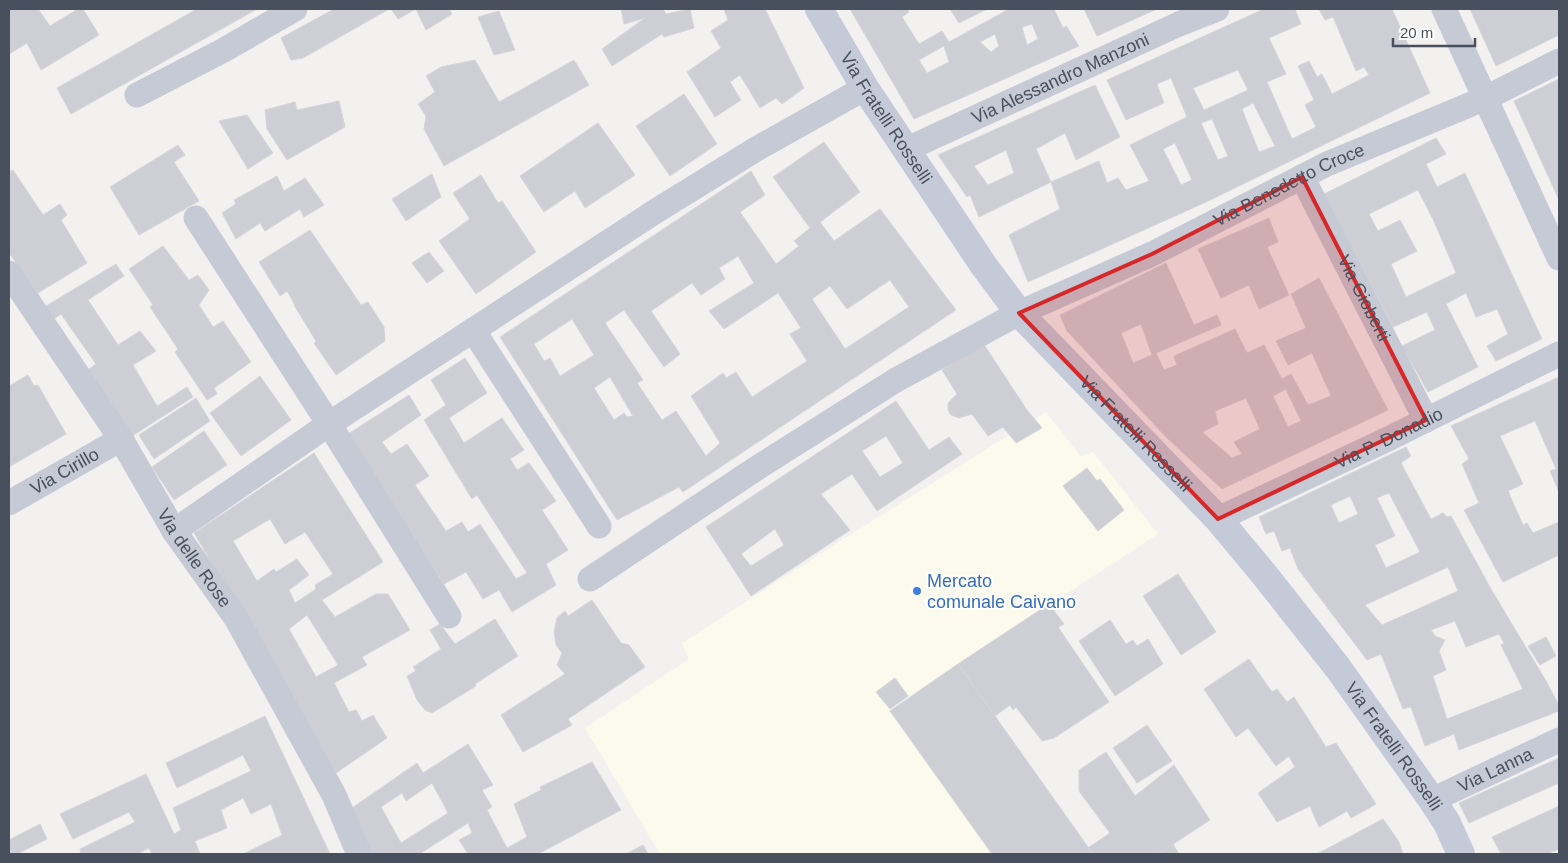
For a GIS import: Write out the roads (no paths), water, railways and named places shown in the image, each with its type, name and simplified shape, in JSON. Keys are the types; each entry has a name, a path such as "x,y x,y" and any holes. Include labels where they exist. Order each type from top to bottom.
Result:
{"main road":[{"name":"Via Fratelli Rosselli","path":"819,9 904,150 984,266 1019,313 1218,519 1263,573 1338,668 1432,800 1447,823 1461,854"}],"street":[{"path":"137,95 224,50 296,9"},
{"name":"Via Alessandro Manzoni","path":"904,150 1161,32 1217,9"},
{"path":"1444,9 1559,258"},
{"name":"Via Benedetto Croce","path":"590,579 757,468 896,380 1019,313 1152,254 1327,164 1486,98 1559,61"},
{"path":"174,531 329,424 664,206 758,148 865,88"},
{"name":"Via Gioberti","path":"1302,177 1426,420"},
{"path":"196,218 329,424 449,616"},
{"name":"Via delle Rose","path":"9,273 121,439 174,531 236,618 334,795 359,854"},
{"path":"473,330 599,526"},
{"name":"Via P. Donadio","path":"1218,519 1559,354"},
{"name":"Via Cirillo","path":"9,503 121,439"},
{"name":"Via Lanna","path":"1432,800 1559,740"}],"place":[{"name":"Mercato comunale Caivano","path":"917,591"}]}
